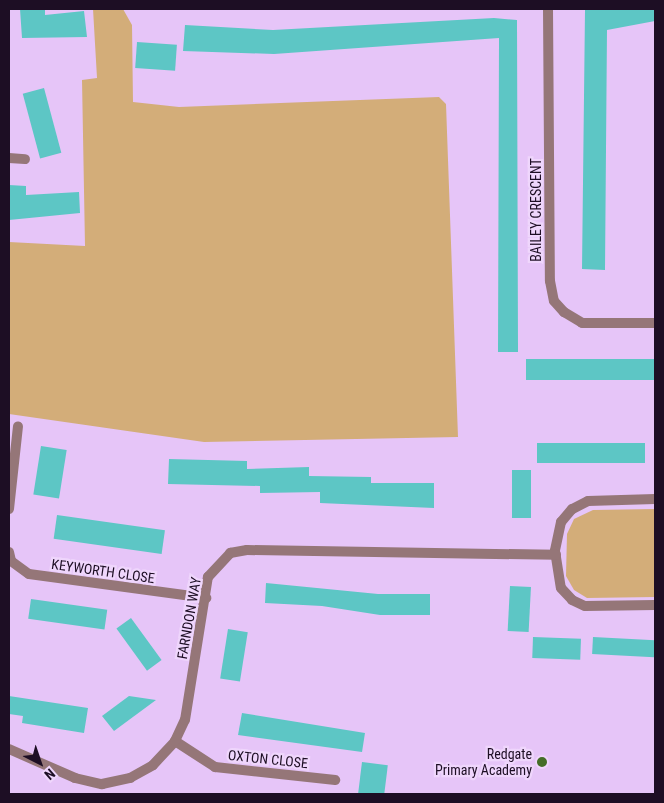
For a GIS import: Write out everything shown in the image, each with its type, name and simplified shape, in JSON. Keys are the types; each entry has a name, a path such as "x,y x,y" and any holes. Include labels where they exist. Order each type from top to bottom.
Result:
{"street":[{"name":"BAILEY CRESCENT","path":"548,9 550,281 554,301 564,312 582,323 655,324"},
{"path":"9,158 24,158"},
{"path":"9,509 18,426"},
{"path":"655,499 588,501 572,509 561,522 556,555 561,588 572,600 585,606 655,605"},
{"name":"FARNDON WAY","path":"9,749 75,778 102,784 130,778 153,765 175,741 185,720 208,577 216,564 230,553 247,550 556,555"},
{"name":"KEYWORTH CLOSE","path":"9,552 12,561 28,574 206,598"},
{"name":"OXTON CLOSE","path":"175,741 215,767 335,780"}],"shaded area":[{"path":"93,9 123,9 132,25 133,102 179,107 439,97 446,104 458,437 204,442 9,414 9,242 85,246 82,80 97,78"},
{"path":"655,509 655,597 587,598 574,590 566,576 567,534 574,519 593,510"}],"building":[{"path":"20,9 45,9 45,15 84,11 87,37 22,38"},
{"path":"655,9 655,21 607,30 605,270 582,269 585,10"},
{"path":"494,18 517,20 518,352 498,352 499,38 274,54 183,51 185,25 273,30"},
{"path":"137,42 177,45 175,71 135,68"},
{"path":"44,88 61,153 40,158 23,94"},
{"path":"9,185 26,186 26,195 79,192 80,213 9,220"},
{"path":"526,359 655,359 655,380 526,380"},
{"path":"537,443 645,443 645,463 537,463"},
{"path":"41,446 67,450 59,498 33,494"},
{"path":"169,459 247,461 247,469 309,467 309,476 371,477 371,483 434,483 434,508 320,503 320,492 260,493 260,486 168,484"},
{"path":"512,470 531,470 531,518 512,518"},
{"path":"57,515 165,530 162,554 54,539"},
{"path":"266,583 378,594 430,594 430,615 380,615 322,606 265,603"},
{"path":"510,586 531,587 529,632 508,631"},
{"path":"31,599 107,610 104,630 28,619"},
{"path":"131,618 162,660 147,671 116,629"},
{"path":"228,629 248,632 240,682 220,678"},
{"path":"533,637 581,639 580,660 532,658"},
{"path":"593,637 655,640 654,657 592,654"},
{"path":"9,696 88,708 84,733 22,723 23,716 9,714"},
{"path":"129,696 156,700 114,731 102,716"},
{"path":"242,713 365,733 362,752 238,735"},
{"path":"362,762 388,765 384,794 358,794"}],"place":[{"name":"Redgate Primary Academy","path":"542,762"}]}
